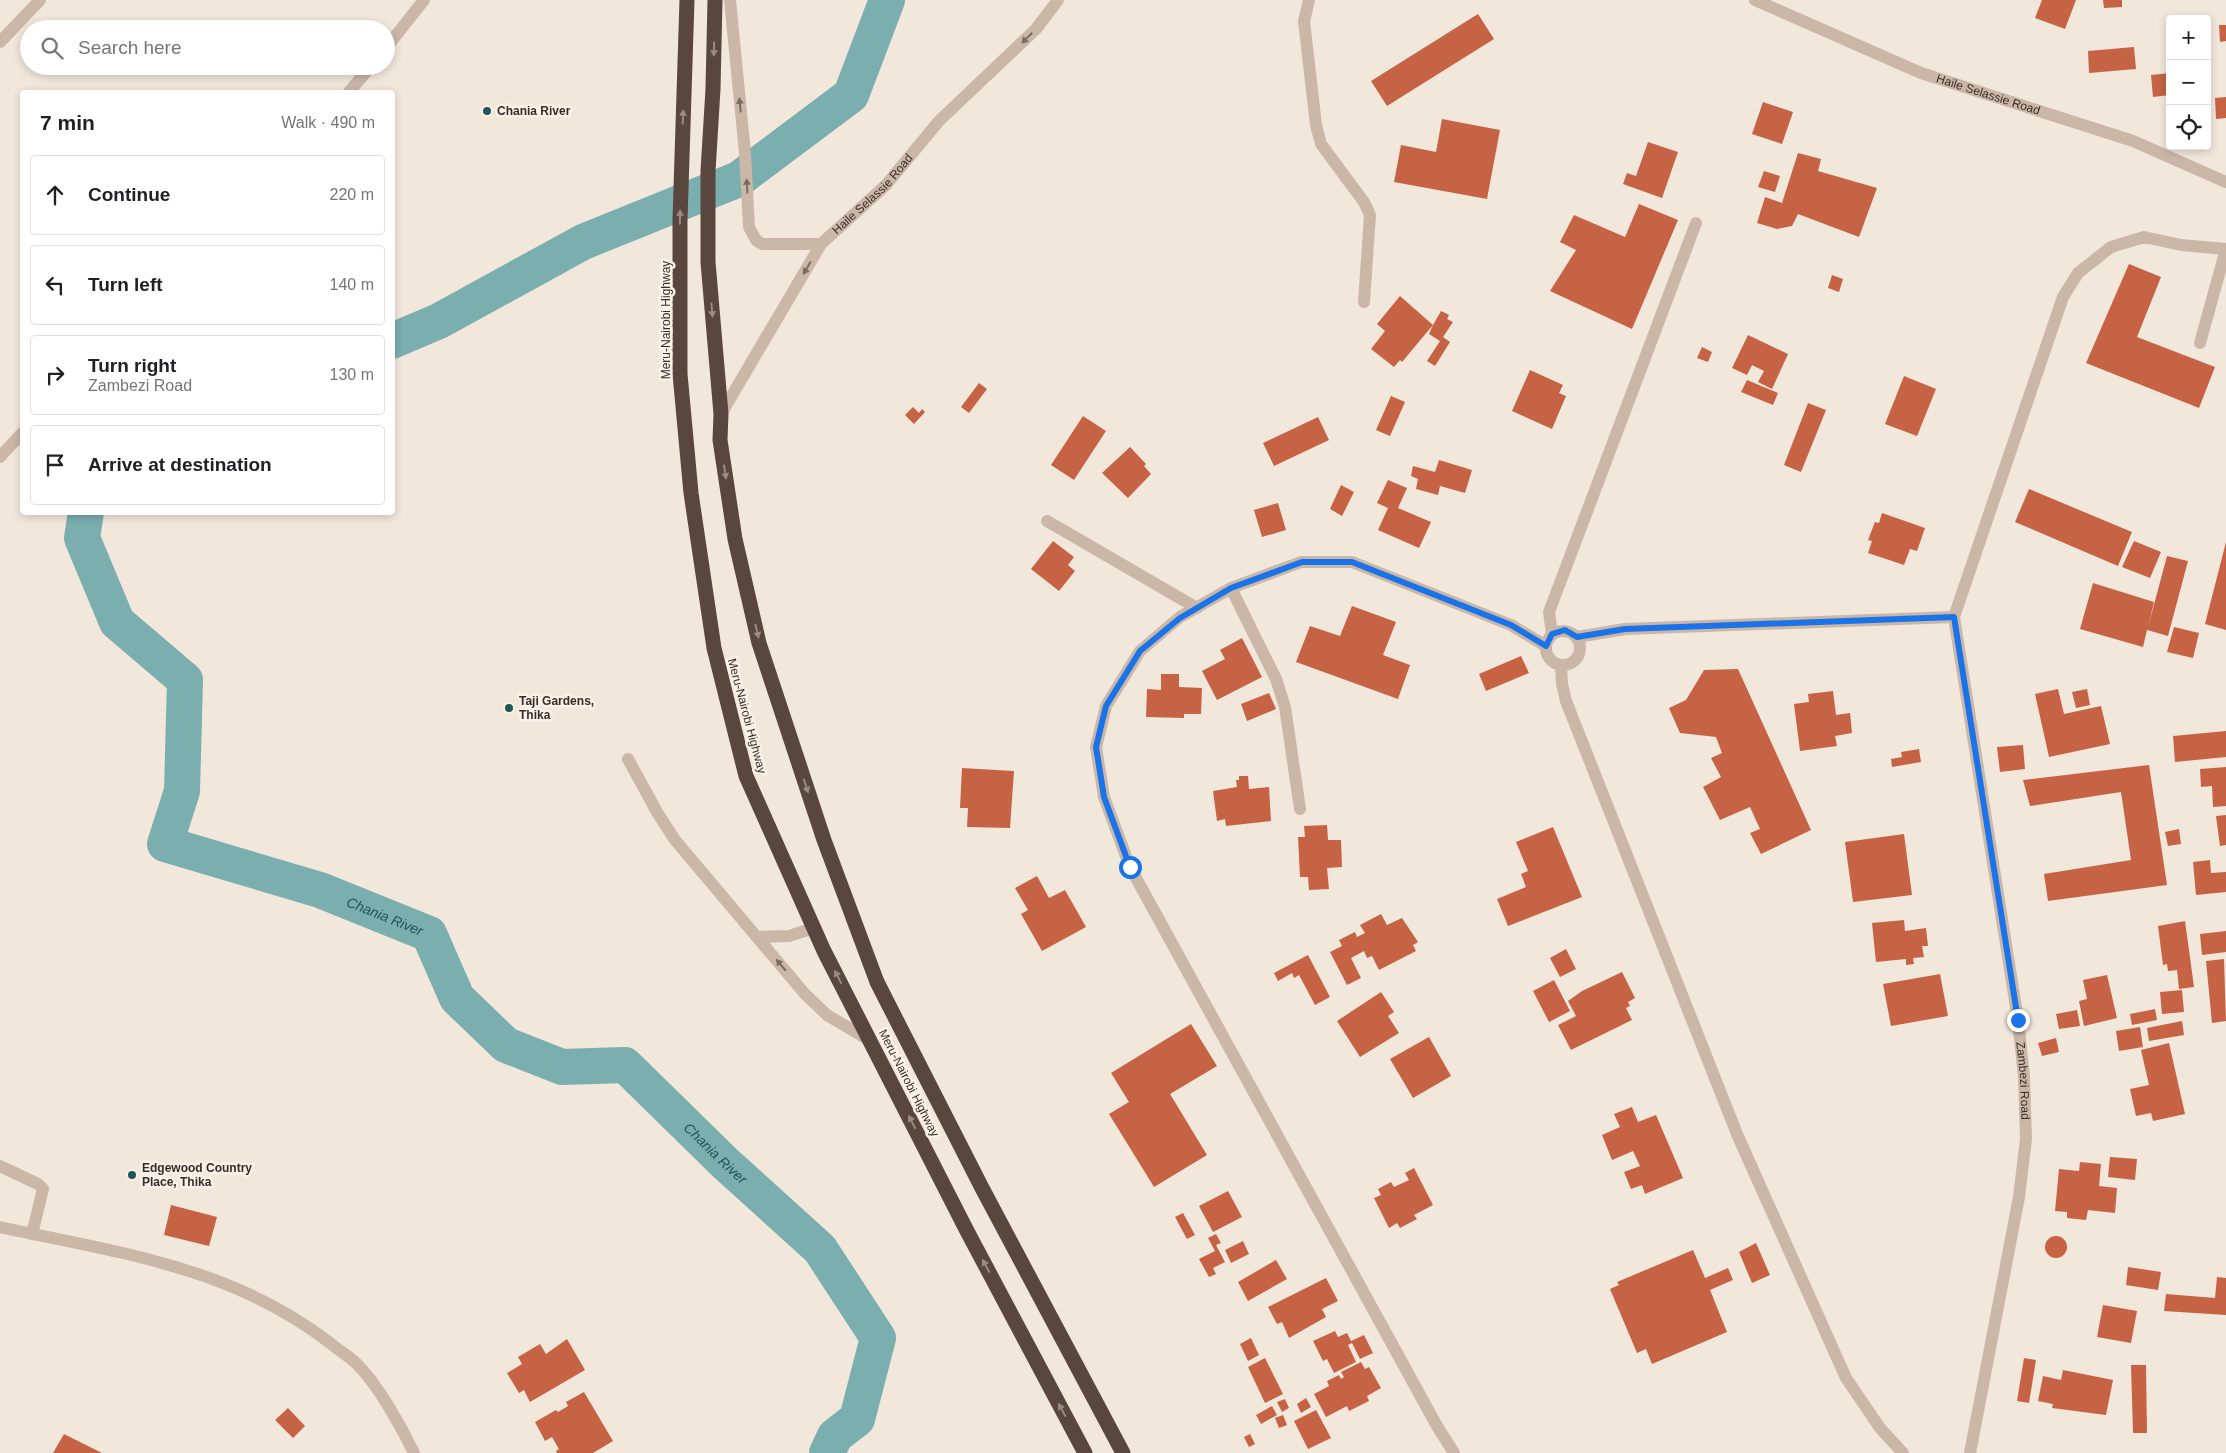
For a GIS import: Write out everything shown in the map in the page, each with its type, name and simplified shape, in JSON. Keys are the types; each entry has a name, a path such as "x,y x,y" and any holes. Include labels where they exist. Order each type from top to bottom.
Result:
{"highway":[{"name":"Meru-Nairobi Highway","path":"687,0 682,165 680,374 691,494 714,648 746,776 814,928 870,1041 967,1231 1085,1453"},
{"name":"Meru-Nairobi Highway","path":"715,0 713,89 708,171 708,262 721,414 720,440 735,539 759,643 824,840 877,982 982,1188 1123,1453"}],"street":[{"path":"21,20 40,0"},
{"path":"395,37 424,0"},
{"path":"730,0 745,153 748,219 752,233 762,244 821,244"},
{"name":"Haile Selassie Road","path":"721,414 821,244 886,184 939,121 1036,29 1058,0"},
{"path":"1309,0 1304,21 1318,135 1321,144 1364,202 1370,215 1364,302"},
{"name":"Haile Selassie Road","path":"1755,0 1920,73 2133,141 2226,182"},
{"path":"0,42 20,21"},
{"path":"351,90 363,75"},
{"path":"1552,634 1565,630 1577,637 1580,643 1579,656 1568,665 1561,666 1549,659 1546,646 1552,634 1549,612 1696,223"},
{"path":"1577,637 1594,632 1634,629 1954,617 2063,297 2078,273 2111,246 2144,238 2181,245 2226,249 2200,343"},
{"path":"0,457 20,435"},
{"path":"1046,521 1197,608"},
{"path":"1454,1453 1437,1426 1130,867 1104,797 1096,747 1106,706 1140,651 1180,618 1231,588 1302,562 1352,562 1511,625 1546,646"},
{"path":"1231,588 1276,679 1285,707 1300,809"},
{"name":"Zambezi Road","path":"1954,617 2018,1020 2024,1077 2026,1139 2019,1197 1970,1453"},
{"path":"1561,666 1562,684 1566,701 1738,1134 1846,1378 1880,1428 1903,1453"},
{"path":"628,759 657,812 675,840 805,994 827,1015 870,1041"},
{"path":"757,937 789,936 814,928"},
{"path":"0,1166 38,1184 42,1189 32,1234"},
{"path":"0,1227 132,1253 227,1283 302,1321 357,1364 400,1424 414,1453"}],"building":[{"path":"2042,0 2076,0 2065,29 2035,18"},
{"path":"2103,0 2122,0 2122,7 2104,8"},
{"path":"1478,14 1494,39 1387,106 1371,81"},
{"path":"2219,25 2226,25 2226,41 2220,42"},
{"path":"2134,47 2136,69 2089,73 2088,51"},
{"path":"2166,73 2166,95 2153,97 2151,75"},
{"path":"2226,97 2226,118 2216,119 2215,98"},
{"path":"1763,102 1793,112 1782,144 1752,134"},
{"path":"1442,119 1500,130 1487,199 1394,182 1401,145 1436,152"},
{"path":"1648,142 1678,152 1662,198 1623,184 1627,173 1636,176"},
{"path":"1798,153 1821,159 1818,171 1877,188 1859,237 1798,214 1792,226 1777,229 1757,223 1765,197 1782,203"},
{"path":"1764,171 1780,176 1775,192 1758,187"},
{"path":"1639,204 1678,220 1632,329 1550,291 1576,250 1560,242 1574,215 1625,237"},
{"path":"2129,264 2161,277 2137,337 2215,367 2199,408 2086,363"},
{"path":"1832,275 1843,279 1839,292 1828,288"},
{"path":"1400,296 1433,325 1402,362 1400,360 1394,367 1371,349 1385,331 1377,324"},
{"path":"1441,311 1449,315 1447,319 1453,322 1443,337 1450,342 1435,366 1427,361 1440,341 1429,334"},
{"path":"1748,335 1788,354 1772,389 1758,382 1764,371 1752,365 1747,375 1732,368"},
{"path":"1702,347 1712,352 1708,362 1697,358"},
{"path":"1530,370 1563,385 1559,393 1566,396 1552,429 1512,411"},
{"path":"1904,376 1936,389 1917,436 1885,424"},
{"path":"1747,380 1778,393 1773,405 1741,392"},
{"path":"979,383 987,389 969,413 961,407"},
{"path":"1391,396 1405,402 1390,436 1376,430"},
{"path":"1808,403 1826,410 1801,472 1784,465"},
{"path":"913,407 919,413 922,409 925,412 914,424 905,415"},
{"path":"1083,416 1106,431 1074,480 1051,465"},
{"path":"1318,417 1329,440 1274,466 1263,443"},
{"path":"1130,447 1146,464 1144,466 1151,474 1128,498 1102,473"},
{"path":"1439,460 1472,470 1465,493 1440,486 1438,495 1416,489 1418,479 1411,476 1413,466 1435,472"},
{"path":"1388,480 1407,488 1398,508 1431,522 1419,548 1378,530 1388,508 1377,503"},
{"path":"1341,485 1354,492 1342,516 1330,509"},
{"path":"2029,489 2132,532 2118,566 2015,522"},
{"path":"1278,503 1286,530 1262,537 1254,510"},
{"path":"1882,513 1925,528 1917,551 1910,549 1904,565 1868,553 1872,541 1868,540 1875,522 1879,523"},
{"path":"1053,541 1074,557 1068,565 1075,571 1059,591 1031,569"},
{"path":"2134,541 2161,552 2150,578 2122,567"},
{"path":"2226,542 2226,630 2205,624"},
{"path":"2167,556 2188,561 2168,636 2147,630 2143,647 2080,629 2093,583 2154,602 2148,627"},
{"path":"1352,606 1396,622 1383,655 1410,665 1398,699 1296,662 1310,626 1340,636"},
{"path":"2174,627 2199,633 2193,658 2167,652"},
{"path":"1242,638 1262,677 1217,700 1202,671 1225,659 1220,650"},
{"path":"1521,656 1529,673 1486,691 1479,674"},
{"path":"1738,669 1811,830 1761,854 1750,833 1760,829 1750,807 1720,820 1703,787 1721,777 1711,758 1722,753 1716,737 1680,733 1669,708 1686,700 1704,670"},
{"path":"1161,674 1179,674 1179,687 1202,688 1201,714 1184,714 1184,718 1146,717 1147,689 1161,690"},
{"path":"2058,689 2064,714 2101,706 2110,744 2049,757 2035,694"},
{"path":"2087,689 2090,705 2076,708 2072,692"},
{"path":"1833,691 1836,715 1850,713 1852,733 1835,736 1837,746 1800,751 1794,704 1809,702 1808,694"},
{"path":"1269,693 1276,709 1247,721 1241,704"},
{"path":"2226,731 2226,757 2175,762 2173,736"},
{"path":"2023,745 2025,769 2000,772 1997,747"},
{"path":"1919,749 1921,762 1892,767 1891,759 1902,757 1901,752"},
{"path":"2149,765 2167,885 2048,901 2044,874 2131,860 2121,792 2030,806 2023,780"},
{"path":"2226,767 2226,806 2213,807 2212,786 2201,787 2200,769"},
{"path":"962,768 1014,771 1010,828 967,827 968,808 960,808"},
{"path":"1239,776 1248,776 1249,789 1269,787 1271,821 1226,826 1225,819 1217,821 1213,791 1237,787 1236,780 1239,780"},
{"path":"2226,815 2226,845 2220,846 2216,816"},
{"path":"1327,825 1328,840 1341,840 1342,867 1327,868 1329,889 1309,890 1308,877 1300,877 1298,837 1305,837 1304,826"},
{"path":"1553,827 1582,897 1508,926 1497,899 1526,887 1521,874 1528,871 1516,842"},
{"path":"2179,829 2181,844 2168,846 2165,832"},
{"path":"1904,834 1912,895 1853,902 1845,842"},
{"path":"2210,860 2211,873 2226,872 2226,892 2196,895 2193,862"},
{"path":"1037,876 1049,898 1065,890 1086,927 1042,951 1021,914 1028,910 1015,888"},
{"path":"1381,914 1387,925 1402,918 1418,942 1413,945 1416,951 1379,970 1372,956 1367,958 1364,951 1351,958 1361,978 1347,985 1330,952 1342,946 1339,940 1355,932 1357,937 1365,933 1360,925"},
{"path":"1904,920 1905,931 1926,928 1928,946 1922,946 1924,957 1913,958 1914,964 1906,965 1906,959 1876,962 1872,923"},
{"path":"2185,921 2194,987 2179,989 2177,970 2168,971 2167,964 2163,965 2158,926"},
{"path":"2226,931 2226,952 2202,955 2200,934"},
{"path":"1566,949 1576,969 1560,977 1550,958"},
{"path":"1308,955 1330,997 1315,1005 1299,975 1294,978 1292,973 1278,981 1274,973"},
{"path":"2224,959 2226,1021 2212,1023 2206,961"},
{"path":"1622,972 1635,998 1628,1002 1630,1006 1626,1008 1632,1020 1571,1050 1558,1025 1576,1016 1568,1001 1582,991"},
{"path":"1940,974 1948,1016 1891,1026 1883,984"},
{"path":"2107,975 2117,1018 2084,1026 2079,1001 2087,999 2083,980"},
{"path":"1554,980 1570,1011 1549,1022 1533,991"},
{"path":"2182,990 2184,1012 2162,1014 2160,992"},
{"path":"1381,992 1394,1012 1388,1016 1399,1033 1360,1057 1337,1021"},
{"path":"2155,1009 2157,1020 2132,1025 2130,1014"},
{"path":"2077,1010 2080,1026 2059,1029 2056,1014"},
{"path":"2182,1021 2184,1035 2149,1041 2147,1028"},
{"path":"1191,1024 1217,1066 1170,1094 1207,1155 1154,1187 1109,1114 1129,1102 1111,1073"},
{"path":"2140,1027 2143,1047 2119,1051 2116,1031"},
{"path":"1429,1037 1451,1076 1413,1098 1390,1059"},
{"path":"2056,1038 2059,1052 2042,1056 2038,1043"},
{"path":"2169,1043 2185,1114 2153,1121 2151,1113 2136,1116 2130,1089 2149,1085 2141,1050"},
{"path":"1632,1107 1638,1122 1656,1115 1683,1178 1645,1194 1642,1185 1631,1189 1624,1172 1640,1166 1633,1151 1612,1160 1602,1135 1620,1127 1614,1114"},
{"path":"2110,1157 2137,1159 2135,1180 2108,1177"},
{"path":"2080,1162 2101,1164 2099,1186 2117,1188 2115,1213 2088,1210 2086,1220 2067,1218 2067,1212 2055,1211 2059,1169 2079,1171"},
{"path":"1414,1168 1433,1205 1414,1215 1417,1219 1400,1228 1397,1223 1389,1228 1374,1198 1381,1195 1378,1189 1391,1182 1394,1187 1409,1180 1405,1173"},
{"path":"1228,1191 1242,1217 1213,1232 1199,1206"},
{"path":"171,1205 217,1217 209,1246 164,1235"},
{"path":"1183,1213 1195,1235 1187,1239 1175,1217"},
{"path":"1216,1234 1221,1243 1216,1245 1225,1262 1213,1268 1216,1274 1209,1277 1199,1259 1215,1251 1208,1238"},
{"path":"2056,1236 2066,1243 2067,1247 2060,1257 2056,1258 2046,1251 2045,1247 2052,1237"},
{"path":"1243,1241 1249,1254 1231,1263 1225,1250"},
{"path":"1756,1243 1770,1275 1752,1283 1739,1252"},
{"path":"1693,1250 1705,1278 1728,1268 1733,1280 1710,1290 1727,1332 1652,1364 1646,1349 1637,1353 1610,1289 1619,1285 1617,1282"},
{"path":"1276,1260 1287,1279 1248,1301 1238,1282"},
{"path":"2128,1267 2161,1272 2158,1290 2126,1285"},
{"path":"2217,1277 2226,1278 2226,1315 2164,1311 2166,1294 2215,1298"},
{"path":"1326,1278 1338,1301 1322,1309 1326,1317 1289,1338 1282,1322 1277,1324 1268,1307"},
{"path":"2103,1305 2137,1311 2131,1343 2097,1337"},
{"path":"1335,1331 1338,1337 1347,1333 1352,1343 1348,1345 1356,1362 1334,1373 1327,1359 1323,1361 1313,1341"},
{"path":"1364,1335 1373,1353 1360,1359 1351,1341"},
{"path":"1251,1338 1259,1355 1248,1361 1240,1344"},
{"path":"567,1339 585,1370 530,1402 524,1390 519,1393 507,1373 522,1364 518,1357 540,1344 546,1354"},
{"path":"1265,1358 1283,1394 1265,1403 1248,1367"},
{"path":"2024,1358 2036,1360 2029,1403 2017,1401"},
{"path":"1361,1362 1365,1369 1369,1367 1381,1388 1367,1396 1369,1401 1349,1411 1347,1406 1326,1417 1314,1394 1329,1386 1327,1381 1339,1375 1341,1379 1344,1377 1341,1372"},
{"path":"2131,1365 2146,1365 2147,1433 2133,1433"},
{"path":"2063,1370 2113,1380 2106,1415 2052,1408 2053,1404 2038,1401 2043,1376 2061,1380"},
{"path":"584,1392 613,1441 593,1453 557,1453 556,1451 559,1449 552,1437 545,1441 535,1422 556,1410 558,1412 568,1406 566,1402"},
{"path":"1306,1398 1311,1407 1301,1413 1297,1404"},
{"path":"1285,1399 1289,1408 1282,1412 1277,1402"},
{"path":"1272,1406 1277,1415 1261,1424 1256,1415"},
{"path":"288,1408 305,1426 293,1438 275,1420"},
{"path":"1316,1410 1331,1438 1308,1449 1294,1421"},
{"path":"1283,1415 1287,1425 1279,1428 1275,1418"},
{"path":"64,1434 102,1453 53,1453"},
{"path":"1250,1434 1255,1444 1249,1447 1244,1437"}],"waterway":[{"name":"Chania River","path":"395,340 439,321 583,242 739,179 851,95 887,0"},
{"name":"Chania River","path":"86,515 82,538 117,622 185,680 182,791 165,844 320,890 429,934 457,998 506,1045 562,1067 625,1065 725,1163 820,1249 878,1338 857,1419 835,1436 827,1453"}],"place":[{"name":"Chania River","path":"487,111"},
{"name":"Taji Gardens, Thika","path":"509,708"},
{"name":"Edgewood Country Place, Thika","path":"132,1175"}],"route":[{"path":"1130,867 1104,797 1096,747 1106,706 1140,651 1180,618 1231,588 1302,562 1352,562 1511,625 1546,646 1552,634 1565,630 1577,637 1594,632 1625,629 1954,617 2018,1020"}]}
